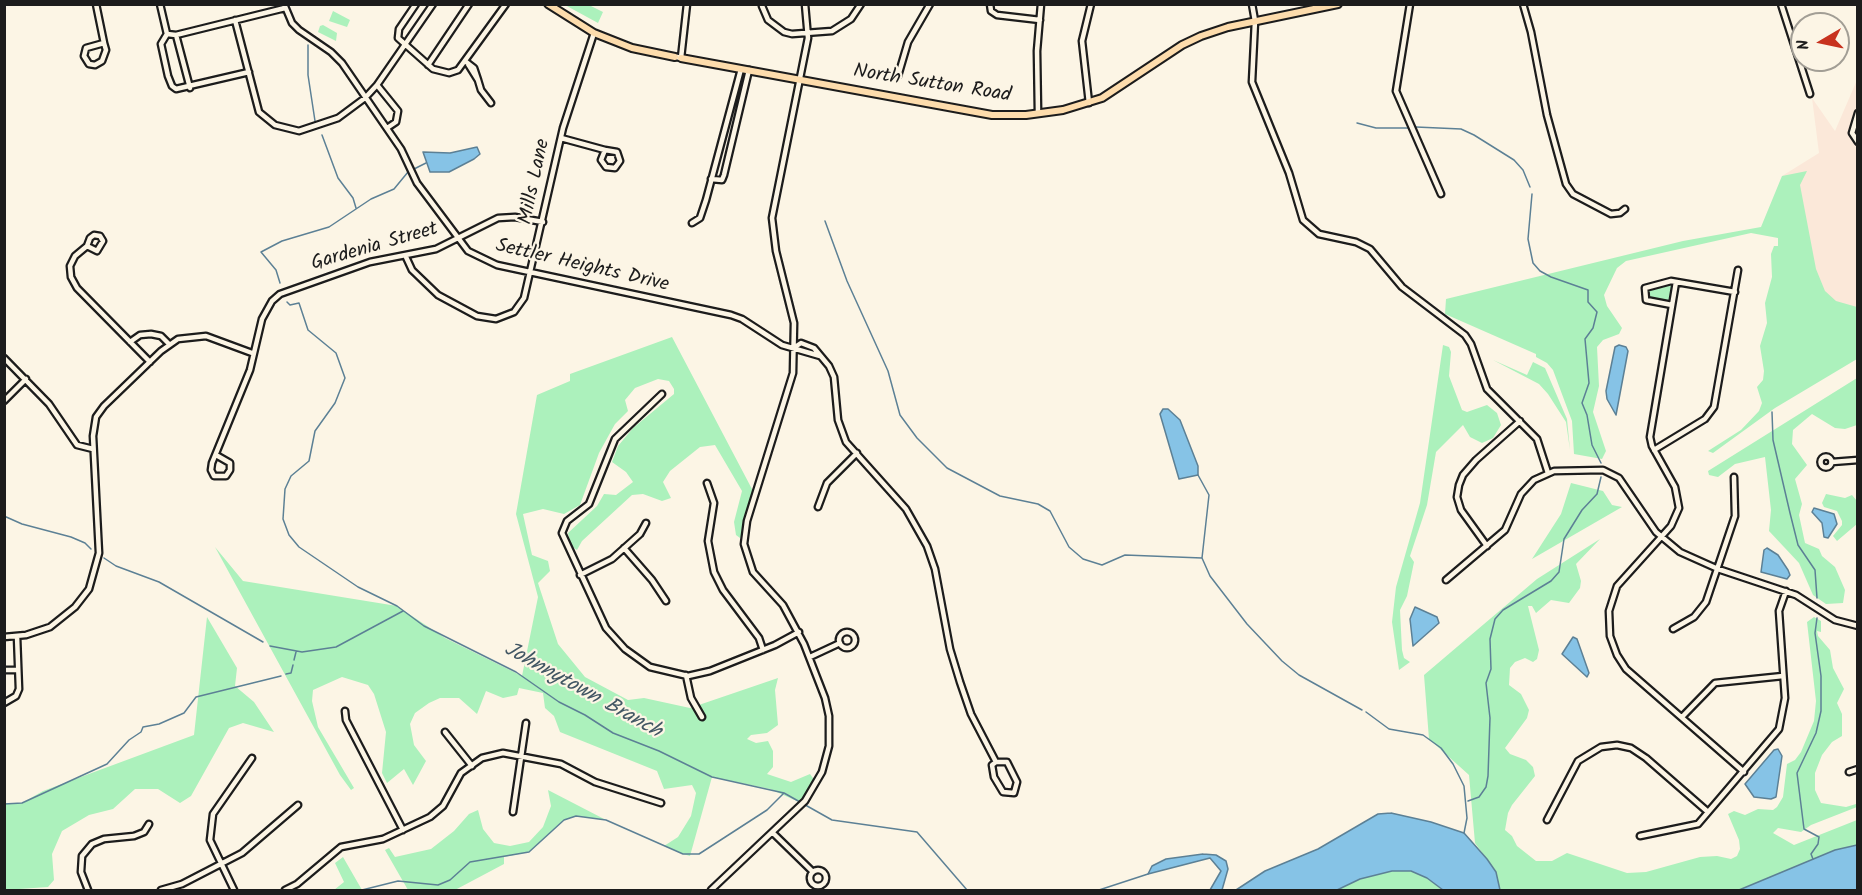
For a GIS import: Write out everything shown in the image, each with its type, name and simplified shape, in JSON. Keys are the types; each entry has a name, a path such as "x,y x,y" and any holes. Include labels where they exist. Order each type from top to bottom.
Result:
{"main road":[{"name":"North Sutton Road","path":"548,4 594,33 632,48 992,115 1038,113 1089,103 1127,82 1182,45 1201,36 1255,21 1338,4"}],"street":[{"path":"96,4 106,50 102,61 95,65 89,64 84,56 86,48 104,43"},
{"path":"160,4 167,34 161,44 172,86 176,89 190,88 249,72"},
{"path":"416,4 398,31 398,38 428,65 440,72 449,73 458,70 467,62 506,4"},
{"path":"235,20 260,112 275,125 291,131 307,130 330,122 365,98 377,85 433,4"},
{"path":"428,65 470,4"},
{"path":"678,57 687,4"},
{"path":"711,891 805,801 822,772 830,732 825,698 799,632 783,605 753,572 744,544 747,521 790,387 795,347 794,323 776,251 772,218 801,80 808,33 805,4"},
{"path":"762,6 768,20 784,33 808,33 832,31 842,26 861,4"},
{"path":"898,76 908,42 930,4"},
{"path":"990,4 991,11 997,15 1040,20"},
{"path":"1038,113 1037,51 1041,4"},
{"path":"1089,103 1082,41 1091,4"},
{"path":"1252,4 1255,21 1252,82 1289,173 1303,220 1319,234 1356,242 1370,249 1402,286 1465,335 1473,349 1487,389 1537,439 1548,472"},
{"path":"1410,4 1396,91 1441,194"},
{"path":"1523,4 1531,32 1547,115 1566,184 1574,194 1611,213 1620,213 1625,209"},
{"path":"1781,4 1810,94"},
{"path":"167,34 176,35 285,6 299,30 331,52 342,63 365,98"},
{"name":"Mills Lane","path":"406,257 412,270 438,295 477,316 496,319 514,312 524,298 561,138 594,33"},
{"path":"176,35 190,88"},
{"path":"467,62 475,72 481,90 491,103"},
{"path":"692,223 700,218 741,69"},
{"path":"711,179 722,180 724,175 749,70"},
{"path":"377,85 398,111 396,122 387,128"},
{"name":"Settler Heights Drive","path":"365,98 401,149 417,183 457,240 483,260 531,273 731,315 742,319 782,345 820,356 834,377 838,420 842,434 857,453"},
{"path":"1857,113 1852,133 1857,142"},
{"path":"561,138 617,152 621,161 615,168 606,168 601,160 605,150"},
{"name":"Gardenia Street","path":"216,455 250,370 252,353 266,310 280,294 370,262 406,257 436,249 498,218 515,217 543,222"},
{"path":"87,246 75,256 70,266 70,277 77,288 150,362"},
{"path":"1654,450 1705,419 1714,407 1738,270"},
{"path":"1672,305 1649,301 1645,298 1644,291 1649,285 1676,282 1734,292"},
{"path":"1676,282 1650,431 1654,450 1676,487 1679,502 1675,521 1617,586 1609,611 1610,636 1617,655 1626,669 1744,772"},
{"path":"130,342 140,335 151,334 161,336 168,344"},
{"path":"4,637 50,627 63,618 89,589 99,553 93,449 93,435 98,413 168,344 185,337 206,336 252,353"},
{"path":"4,358 48,404 77,445 93,449"},
{"path":"4,401 26,379"},
{"path":"662,394 615,439 590,504 567,521 562,533 606,628 625,649 650,667 686,675 710,671 763,650 799,632"},
{"path":"1487,546 1461,510 1457,496 1459,485 1463,475 1476,460 1520,421"},
{"path":"819,507 827,483 857,453 906,509 927,546 935,569 950,649 971,714 996,762"},
{"path":"216,455 230,463 226,476 220,478 211,470 216,455"},
{"path":"1832,462 1857,460"},
{"path":"1446,580 1505,530 1523,490 1534,480 1548,472 1566,470 1611,473 1622,481 1661,538 1680,552 1718,569 1802,597 1840,622 1857,626"},
{"path":"1673,629 1687,622 1702,609 1735,516 1734,477"},
{"path":"707,483 714,503 708,541 714,572 723,590 759,638 763,650"},
{"path":"580,575 605,564 640,534 646,523"},
{"path":"624,548 652,580 666,601"},
{"path":"1640,836 1693,826 1744,772 1779,729 1785,708 1779,611 1786,591"},
{"path":"4,704 16,696 19,688 17,636"},
{"path":"810,657 840,643"},
{"path":"4,670 18,670"},
{"path":"686,675 691,698 702,717"},
{"path":"1682,717 1715,684 1783,676"},
{"path":"345,711 346,720 403,830"},
{"path":"513,812 526,723"},
{"path":"445,732 472,766"},
{"path":"1547,820 1578,762 1601,747 1617,745 1631,748 1646,758 1708,812"},
{"path":"285,891 297,884 341,847 383,838 429,817 443,806 461,773 482,758 503,753 561,764 595,782 661,803"},
{"path":"234,891 210,840 213,814 252,758"},
{"path":"996,762 1007,762 1017,782 1014,793 1006,794 1001,790 992,771 996,762"},
{"path":"1849,772 1857,769"},
{"path":"161,891 182,884 242,853 298,805"},
{"path":"88,891 81,872 82,856 92,844 104,839 134,836 144,832 149,824"},
{"path":"773,833 813,872"}],"shaded area":[{"path":"1857,80 1857,324 1823,326 1782,176 1819,153 1812,98 1835,131"}],"green space":[{"path":"565,5 589,5 603,12 598,23"},
{"path":"333,11 350,20 347,27 329,21"},
{"path":"323,25 337,33 336,41 318,32 320,26"},
{"path":"1807,171 1800,185 1816,269 1825,291 1836,301 1857,307 1857,359 1775,408 1713,453 1708,451 1741,430 1759,411 1762,403 1757,387 1763,380 1764,371 1760,346 1767,323 1765,303 1772,277 1771,254 1774,246 1778,246 1778,238 1751,233 1626,261 1617,268 1604,295 1607,306 1622,328 1619,334 1603,340 1597,347 1599,386 1593,412 1606,451 1602,459 1574,454 1572,421 1553,370 1547,363 1536,357 1536,354 1445,314 1446,299 1683,241 1761,227 1782,176"},
{"path":"1668,284 1672,287 1668,302 1648,298 1648,288"},
{"path":"672,337 753,491 743,535 740,538 736,535 734,522 742,491 715,445 700,447 670,471 663,482 671,498 662,501 643,494 632,495 582,541 577,550 571,546 568,533 597,506 604,494 616,495 633,482 626,472 612,462 618,446 633,428 674,394 669,381 658,379 635,388 625,400 628,411 615,424 599,453 580,505 564,514 543,509 523,514 532,555 548,561 550,571 538,583 558,644 585,677 628,700 644,698 690,708 778,678 775,690 778,725 767,733 751,735 747,739 756,743 768,741 773,751 773,767 767,774 791,782 810,774 815,781 808,792 799,802 770,789 712,777 690,856 683,854 664,846 678,837 691,816 696,793 692,785 664,789 657,771 560,732 554,716 545,708 543,693 519,688 517,695 503,698 486,691 477,714 459,698 440,698 415,713 410,724 414,745 426,761 413,785 404,769 387,783 382,773 386,732 374,694 368,685 342,677 313,690 312,701 318,727 354,788 351,790 340,775 215,547 243,581 397,606 445,638 522,676 538,597 516,514 537,395 570,381 570,374"},
{"path":"1443,345 1449,347 1451,352 1449,376 1462,410 1467,412 1487,405 1497,413 1501,425 1493,438 1482,443 1470,437 1463,425 1436,452 1427,505 1410,556 1414,562 1407,596 1400,610 1402,650 1404,658 1410,662 1399,670 1392,622 1396,587 1420,503"},
{"path":"1493,360 1527,375 1533,362 1545,368 1567,419 1570,450 1566,422 1548,394 1539,384"},
{"path":"1857,378 1857,425 1845,429 1835,428 1812,414 1793,430 1792,444 1807,465 1795,479 1802,504 1799,515 1805,543 1819,549 1822,556 1835,567 1845,590 1843,603 1826,604 1813,595 1799,563 1769,531 1771,510 1765,457 1735,464 1718,477 1709,475 1708,471"},
{"path":"1571,483 1603,491 1612,505 1622,507 1532,559 1561,514"},
{"path":"1826,494 1845,498 1852,495 1857,501 1857,524 1837,541 1833,536 1842,525 1842,521 1837,511 1824,507 1822,503"},
{"path":"1600,539 1576,564 1581,581 1580,588 1569,603 1551,600 1536,613 1532,606 1528,606 1539,650 1537,659 1533,662 1525,658 1515,662 1510,668 1509,685 1521,694 1529,710 1527,718 1505,748 1510,754 1526,760 1533,767 1535,776 1508,813 1505,830 1512,836 1517,846 1536,861 1552,861 1567,853 1627,873 1646,872 1700,857 1717,856 1731,859 1737,856 1740,849 1739,840 1728,814 1734,811 1745,815 1758,809 1773,810 1777,807 1783,797 1787,764 1795,760 1801,752 1814,721 1816,701 1807,622 1814,617 1821,621 1821,632 1817,631 1818,636 1830,650 1833,668 1844,689 1837,703 1842,714 1842,736 1832,742 1822,755 1815,773 1815,790 1821,803 1846,807 1856,804 1857,807 1811,825 1801,832 1778,828 1773,833 1794,845 1857,820 1857,845 1835,850 1739,890 1500,890 1496,872 1475,843 1469,775 1429,739 1424,675 1537,579"},
{"path":"207,617 237,668 235,686 254,702 274,732 243,723 229,728 191,796 180,803 158,789 135,789 113,809 89,815 62,831 52,854 54,880 48,887 5,890 5,804 22,803 43,791 194,735"},
{"path":"548,790 606,820 576,816 564,820 529,852 504,857 504,864 455,890 408,890 385,850 389,848 395,857 431,849 454,831 469,814 478,810 483,829 494,843 510,846 529,842 543,827 551,806"},
{"path":"343,857 362,890 334,890 344,882 335,863"},
{"path":"1392,871 1411,871 1427,878 1443,890 1337,890 1360,879"}],"water":[{"path":"477,147 480,154 449,172 430,172 423,152 450,153"},
{"path":"1619,345 1626,347 1628,351 1616,415 1607,399 1606,391 1615,347"},
{"path":"1163,409 1168,409 1180,420 1198,466 1198,475 1179,479 1160,414"},
{"path":"1814,508 1834,514 1837,524 1828,538 1824,537 1822,523 1812,512"},
{"path":"1767,548 1778,555 1788,570 1790,575 1787,579 1761,572 1764,550"},
{"path":"1415,607 1437,617 1439,623 1413,646 1410,619"},
{"path":"1573,637 1577,639 1589,673 1587,677 1562,654"},
{"path":"1778,749 1782,756 1776,797 1771,799 1754,797 1745,784 1774,750"},
{"path":"1391,813 1431,822 1464,833 1496,872 1500,890 1443,890 1427,878 1411,871 1392,871 1360,879 1337,890 1236,890 1265,871 1318,849 1378,814"},
{"path":"1857,845 1857,890 1739,890 1835,850"},
{"path":"1203,854 1216,855 1226,861 1228,869 1222,890 1210,890 1221,871 1210,858 1148,874 1152,866 1166,859"}],"waterway":[{"path":"308,45 308,75 315,121"},
{"path":"1357,123 1376,128 1408,128"},
{"path":"1416,127 1461,129 1474,135 1514,160 1523,170 1530,187"},
{"path":"322,135 338,178 353,198 356,208"},
{"path":"414,169 426,163"},
{"path":"280,283 276,270 261,252 282,241 329,227 371,199 394,189 408,172"},
{"path":"1532,194 1528,239 1533,263 1540,271 1551,277 1588,290 1588,302 1597,312 1593,328 1585,339 1589,383 1582,403 1587,415 1592,445 1601,463"},
{"path":"825,221 847,281 888,371 900,415 917,438 947,468 1000,496 1038,504 1050,511 1069,547 1083,559 1102,565 1125,555 1202,558"},
{"name":"Johnnytown Branch","path":"287,302 290,305 299,303 308,330 336,353 345,378 335,403 315,431 309,461 291,476 285,489 283,519 289,535 299,547 358,587 397,606 424,626 516,672 559,702 613,733 659,751 712,777 784,793 832,820 917,832 967,890"},
{"path":"1772,412 1773,440 1790,513 1798,545 1815,570 1817,598"},
{"path":"1198,475 1209,495 1202,558 1210,576 1247,624 1282,661 1299,675 1362,710"},
{"path":"1468,801 1479,797 1486,787 1488,776 1490,718 1486,683 1491,669 1490,639 1495,619 1503,610 1551,581 1559,572 1564,539 1582,510 1597,494 1601,477"},
{"name":"Johnnytown Branch","path":"4,516 22,524 71,537 85,543 91,549"},
{"name":"Johnnytown Branch","path":"104,558 116,566 159,582 263,642"},
{"name":"Johnnytown Branch","path":"270,646 302,652 336,647 403,611"},
{"path":"1813,859 1811,854 1818,844 1819,837 1804,829 1797,773 1816,733 1821,711 1821,676 1815,633 1817,618"},
{"path":"294,660 296,652"},
{"path":"286,674 291,673 293,665"},
{"path":"4,804 22,803 107,764 129,740 141,732 143,727 159,724 184,713 196,697 281,676"},
{"path":"1366,712 1389,729 1423,735 1441,748 1453,764 1464,786 1467,818 1464,833"},
{"path":"362,890 398,881 438,885 450,880 470,862 529,852 564,820 576,816 606,820 683,854 699,854 767,810 783,794"},
{"name":"Johnnytown Branch","path":"1099,890 1148,874"}]}
